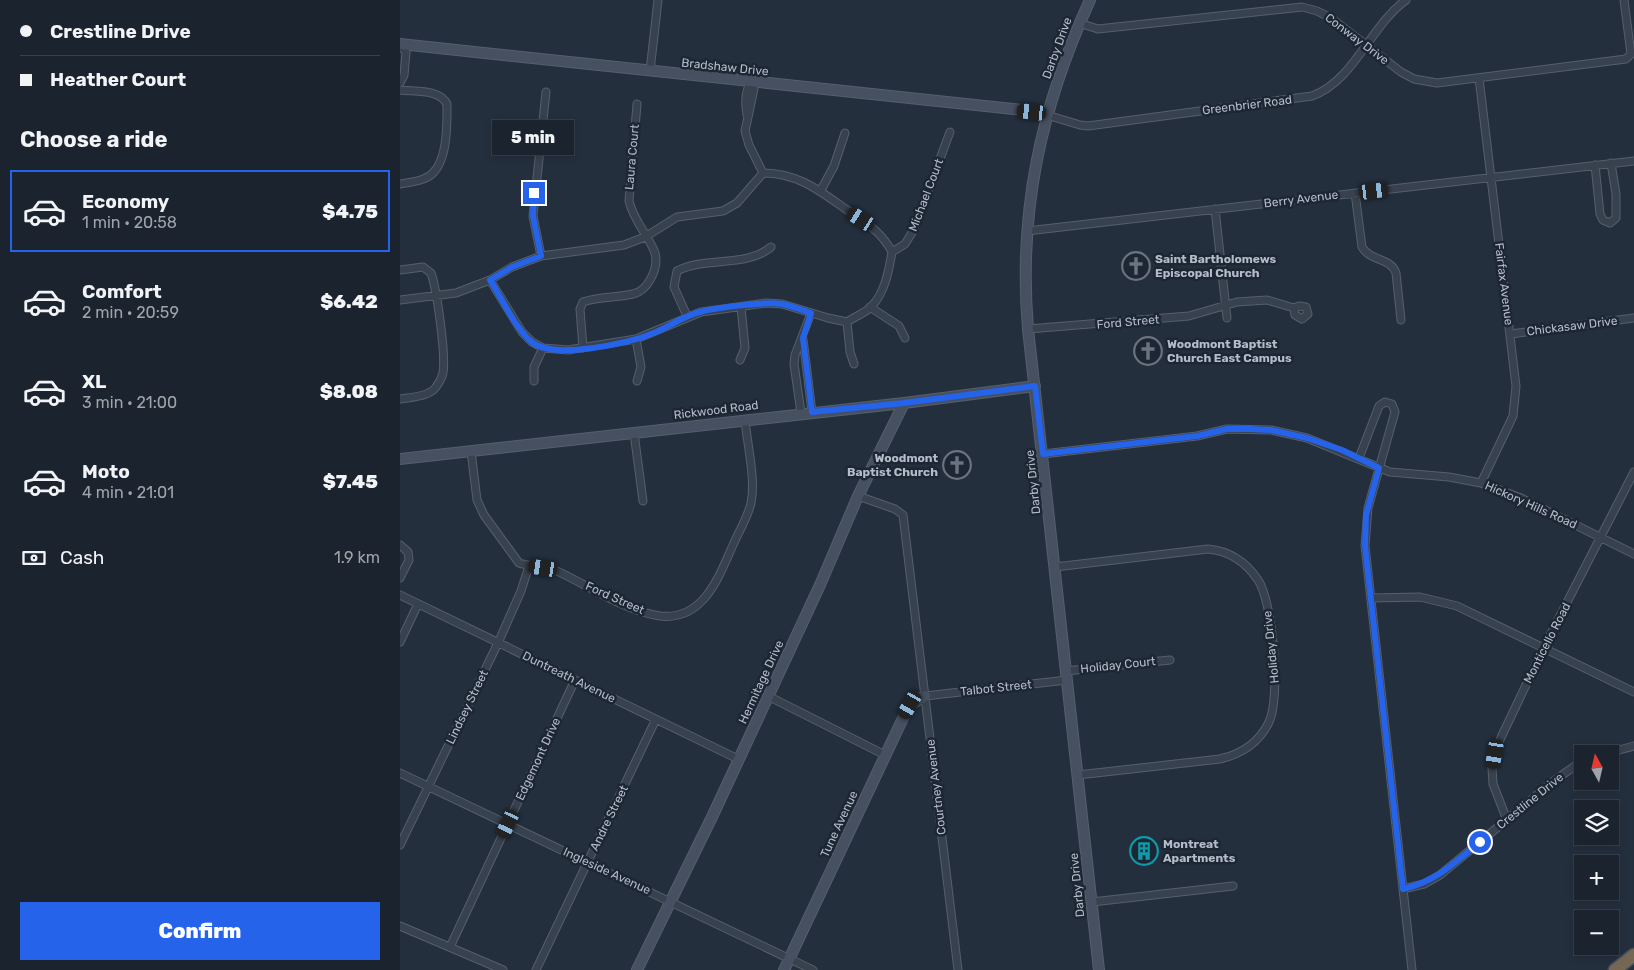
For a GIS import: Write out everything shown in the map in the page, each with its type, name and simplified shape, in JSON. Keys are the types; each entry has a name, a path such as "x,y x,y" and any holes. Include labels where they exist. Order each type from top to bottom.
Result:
{"highway":[{"path":"1615,970 1634,955"}],"main road":[{"name":"Darby Drive","path":"1090,0 1079,23 1047,115 1037,151 1027,231 1028,329 1099,970"},
{"name":"Bradshaw Drive","path":"400,44 1047,115"},
{"name":"Rickwood Road","path":"400,459 800,413 904,403 1035,386"},
{"name":"Hermitage Drive","path":"637,970 671,902 820,585 858,496 904,403"},
{"name":"Tune Avenue","path":"784,970 910,705 925,696"}],"street":[{"path":"650,71 658,0"},
{"name":"Greenbrier Road","path":"1047,115 1080,126 1088,126 1312,96 1332,85 1367,46 1391,14 1406,0"},
{"name":"Conway Drive","path":"1079,23 1098,29 1302,7 1324,14 1394,68 1414,79 1437,83 1619,61 1631,54 1624,0"},
{"path":"400,44 406,52 404,75 400,82"},
{"name":"Fairfax Avenue","path":"1479,78 1516,386 1515,409 1507,431 1481,482"},
{"path":"751,82 747,88 745,103 748,119 745,131 749,145 763,173"},
{"path":"400,90 438,94 444,97 447,104 440,161 434,172 424,179 400,184"},
{"path":"541,256 533,216 546,92"},
{"name":"Laura Court","path":"583,348 580,309 583,302 636,294 648,284 654,270 655,254 632,215 629,201 637,104"},
{"name":"Michael Court","path":"892,252 905,244 913,232 950,132"},
{"path":"821,190 834,166 845,133"},
{"name":"Berry Avenue","path":"1027,231 1634,161"},
{"path":"1596,165 1600,214 1603,220 1610,224 1616,218 1617,210 1611,163"},
{"path":"400,300 456,293 490,280 512,267 541,256 624,245 678,218 723,211 738,203 763,173"},
{"path":"490,280 522,332 532,342 543,348 559,350 636,339 653,334 687,316 701,312 766,303 777,303 847,322 870,308 880,293 889,272 892,252 876,229 821,190 788,176 763,173"},
{"path":"1355,193 1362,247 1366,254 1372,258 1387,261 1394,266 1401,320"},
{"path":"1215,209 1227,318"},
{"path":"687,316 674,287 677,271 689,264 761,256 771,247"},
{"path":"400,270 423,267 431,272 436,295 443,375 435,389 422,395 400,400"},
{"name":"Ford Street","path":"1028,329 1189,316 1226,304 1267,300 1294,308"},
{"path":"740,307 745,348 740,360"},
{"path":"870,308 899,326 905,338"},
{"path":"800,413 794,364 795,355 811,313"},
{"name":"Chickasaw Drive","path":"1511,334 1634,318"},
{"path":"847,322 850,352 854,364"},
{"path":"803,338 812,412"},
{"path":"636,339 641,367 637,381"},
{"path":"534,381 534,367 543,348"},
{"path":"1359,458 1379,406 1385,402 1392,404 1395,412 1366,515 1365,546 1412,970"},
{"name":"Ford Street","path":"471,451 477,500 484,515 519,563 557,571 639,611 662,616 692,609 704,601 713,588 752,502 745,420"},
{"name":"Hickory Hills Road","path":"1043,454 1197,436 1227,429 1249,429 1293,434 1359,458 1379,468 1481,482 1521,498 1634,554"},
{"path":"634,433 642,501"},
{"name":"Monticello Road","path":"1507,820 1493,784 1495,754 1544,647 1634,472"},
{"name":"Courtney Avenue","path":"858,496 894,509 903,515 958,970"},
{"path":"400,545 408,552 409,560 400,578"},
{"name":"Holiday Drive","path":"1055,567 1216,549 1244,563 1258,581 1266,602 1272,640 1276,685 1274,708 1265,729 1250,747 1237,754 1220,759 1078,775"},
{"name":"Lindsey Street","path":"400,845 498,643 522,591 529,566"},
{"name":"Duntreath Avenue","path":"400,595 738,759"},
{"path":"1371,598 1420,597 1457,606 1634,692"},
{"path":"400,642 418,604"},
{"name":"Holiday Court","path":"1067,676 1170,660"},
{"name":"Talbot Street","path":"925,696 1067,676"},
{"name":"Edgemont Drive","path":"450,947 575,680"},
{"path":"768,696 885,755"},
{"name":"Andre Street","path":"536,970 656,719"},
{"path":"1619,750 1634,746"},
{"name":"Crestline Drive","path":"1403,889 1424,884 1440,875 1574,765"},
{"name":"Ingleside Avenue","path":"400,773 813,970"},
{"path":"1092,902 1233,886"},
{"path":"400,926 503,970"}],"place":[{"name":"Saint Bartholomews Episcopal Church","path":"1136,266"},
{"name":"Woodmont Baptist Church East Campus","path":"1148,351"},
{"name":"Woodmont Baptist Church","path":"957,465"},
{"name":"Montreat Apartments","path":"1144,851"}],"route":[{"path":"534,193 533,216 541,256 512,267 490,280 522,332 532,342 543,348 559,350 583,348 636,339 653,334 687,316 701,312 766,303 782,304 811,313 803,338 812,412 904,403 1035,386 1043,454 1197,436 1227,429 1249,429 1271,430 1307,438 1342,450 1379,468 1366,515 1365,546 1403,889 1424,884 1440,875 1480,842"}]}
